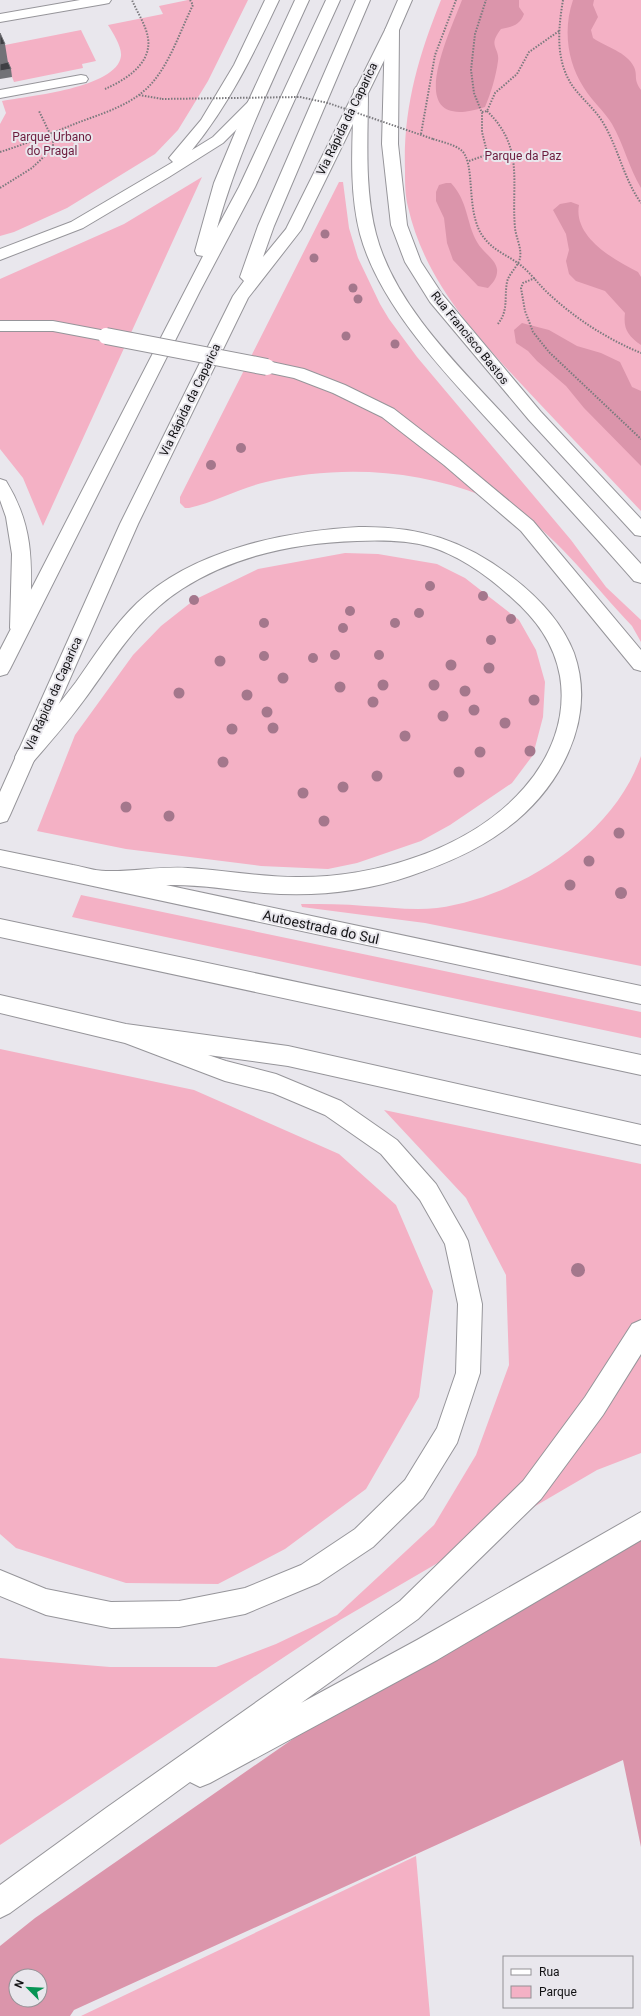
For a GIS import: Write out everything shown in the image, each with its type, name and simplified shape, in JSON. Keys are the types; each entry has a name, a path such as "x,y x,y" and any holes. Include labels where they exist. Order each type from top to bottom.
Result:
{"main road":[{"path":"0,18 104,0"},
{"path":"164,174 208,122 241,65 272,0"},
{"path":"192,291 222,183 254,104 302,0"},
{"path":"0,669 192,291 247,187 333,0"},
{"path":"241,296 266,226 364,0"},
{"name":"Via Rápida da Caparica","path":"0,815 129,524 241,296 293,230 392,30 405,0"},
{"name":"Rua Francisco Bastos","path":"392,30 390,144 398,225 413,262 436,298 535,416 641,530"},
{"path":"0,94 81,78"},
{"path":"361,90 361,186 364,214 374,251 389,283 416,325 444,360 641,576"},
{"path":"0,255 77,225 164,174 218,140 254,104"},
{"path":"0,326 53,326 298,373 339,389 388,413 450,461 527,526 627,645 641,664"},
{"path":"0,485 17,521 20,547 20,628"},
{"path":"25,757 72,702 126,628 151,600 183,579 237,554 267,544 303,538 377,533 408,536 440,543 466,556 511,586 538,614 563,650 568,670 572,704 568,733 558,755 544,779 506,818 453,849 402,870 332,884 281,886 176,876 97,878"},
{"name":"Autoestrada do Sul","path":"0,858 641,996"},
{"path":"0,928 641,1065"},
{"path":"0,1004 126,1034 288,1056 641,1135"},
{"path":"0,1583 46,1602 111,1615 179,1614 245,1601 310,1574 364,1538 414,1489 448,1434 468,1373 470,1304 456,1241 428,1192 389,1147 333,1108 276,1084 225,1071 126,1034"},
{"path":"0,1903 116,1818 409,1610 532,1490 594,1406 641,1332"},
{"path":"116,1818 428,1650 641,1525"}],"path":[{"path":"0,152 110,109 138,95 151,83 162,69 193,4 190,0"},
{"path":"421,138 428,87 435,55 456,0"},
{"path":"469,161 486,155 488,147 482,134 482,112 474,93 471,70 474,43 480,14 486,0"},
{"path":"563,0 559,31 560,58 563,70 574,88 604,124 629,184 641,203"},
{"path":"487,111 495,93 517,74 529,52 559,31"},
{"path":"138,95 162,99 300,97 328,103 460,149 469,161 470,190 476,224 480,234 488,244 518,264 535,278 549,293 591,327 627,348 641,353"},
{"path":"482,112 487,111 497,119 512,144 516,191 515,230 520,258 507,282 505,316 496,326"},
{"path":"0,188 44,159 53,151 54,143 49,134"},
{"path":"535,278 523,283 521,288 525,311 532,332 549,352 641,438"}],"green space":[{"name":"Parque Urbano do Pragal","path":"188,0 248,0 208,81 178,130 155,154 67,208 14,232 0,236 0,124 6,113 2,101 70,89 105,76 116,67 121,56 119,44 108,25 163,14 159,6"},
{"name":"Parque da Paz","path":"441,0 641,0 641,511 479,337 443,289 428,263 417,236 408,207 405,179 405,148 409,104 425,42"},
{"path":"81,30 96,61 82,64 83,68 14,82 0,46"},
{"path":"202,177 43,526 23,478 0,449 0,279 124,224"},
{"path":"339,182 343,182 349,228 358,258 380,304 389,319 417,357 571,540 606,587 641,620 641,642 632,626 591,580 563,550 533,522 509,506 457,487 403,475 376,472 320,473 266,482 189,508 185,508 180,503 180,497"},
{"path":"345,553 378,554 437,564 465,578 519,620 536,650 545,682 543,717 533,755 512,783 450,825 421,841 357,863 328,869 261,866 126,849 37,831 75,735 133,655 161,626 194,600 258,569"},
{"path":"641,756 641,966 425,923 302,907 301,904 325,904 428,909 468,902 499,891 530,876 559,858 586,836 609,812 628,785"},
{"path":"81,895 641,1012 641,1038 72,917"},
{"path":"0,1049 194,1090 339,1154 396,1205 433,1291 419,1397 366,1489 285,1549 218,1584 126,1583 16,1548 0,1534"},
{"path":"384,1110 641,1164 641,1453 597,1470 340,1620 0,1845 0,1658 110,1667 216,1667 276,1644 337,1615 434,1525 476,1455 509,1365 506,1275 466,1198"},
{"path":"416,1856 430,2016 81,2016"}],"shaded area":[{"path":"462,0 519,0 519,7 524,14 518,23 501,29 497,35 494,43 498,56 496,73 485,107 459,112 444,107 437,95 436,78 448,36"},
{"path":"573,0 594,0 593,5 598,17 591,30 593,38 626,57 634,67 636,80 641,90 641,188 612,124 587,93 578,78 570,56 568,45 568,22"},
{"path":"451,183 457,190 464,204 477,242 496,265 496,277 488,288 478,286 453,260 447,243 444,218 436,201 436,192 439,185"},
{"path":"571,202 579,205 579,217 582,227 597,246 618,261 638,272 641,277 641,345 627,332 625,313 605,291 576,281 569,274 566,261 569,250 566,234 553,210 560,204"},
{"path":"522,323 549,330 577,346 601,353 620,362 632,387 641,391 641,466 584,408 566,386 537,361 528,351 516,343 514,330"},
{"path":"641,1528 641,1847 623,1760 74,2010 70,2016 0,2016 0,1946 35,1918 382,1677"}],"building":[{"path":"0,33 5,44 0,45"},
{"path":"8,62 11,69 0,71 0,64"}]}
